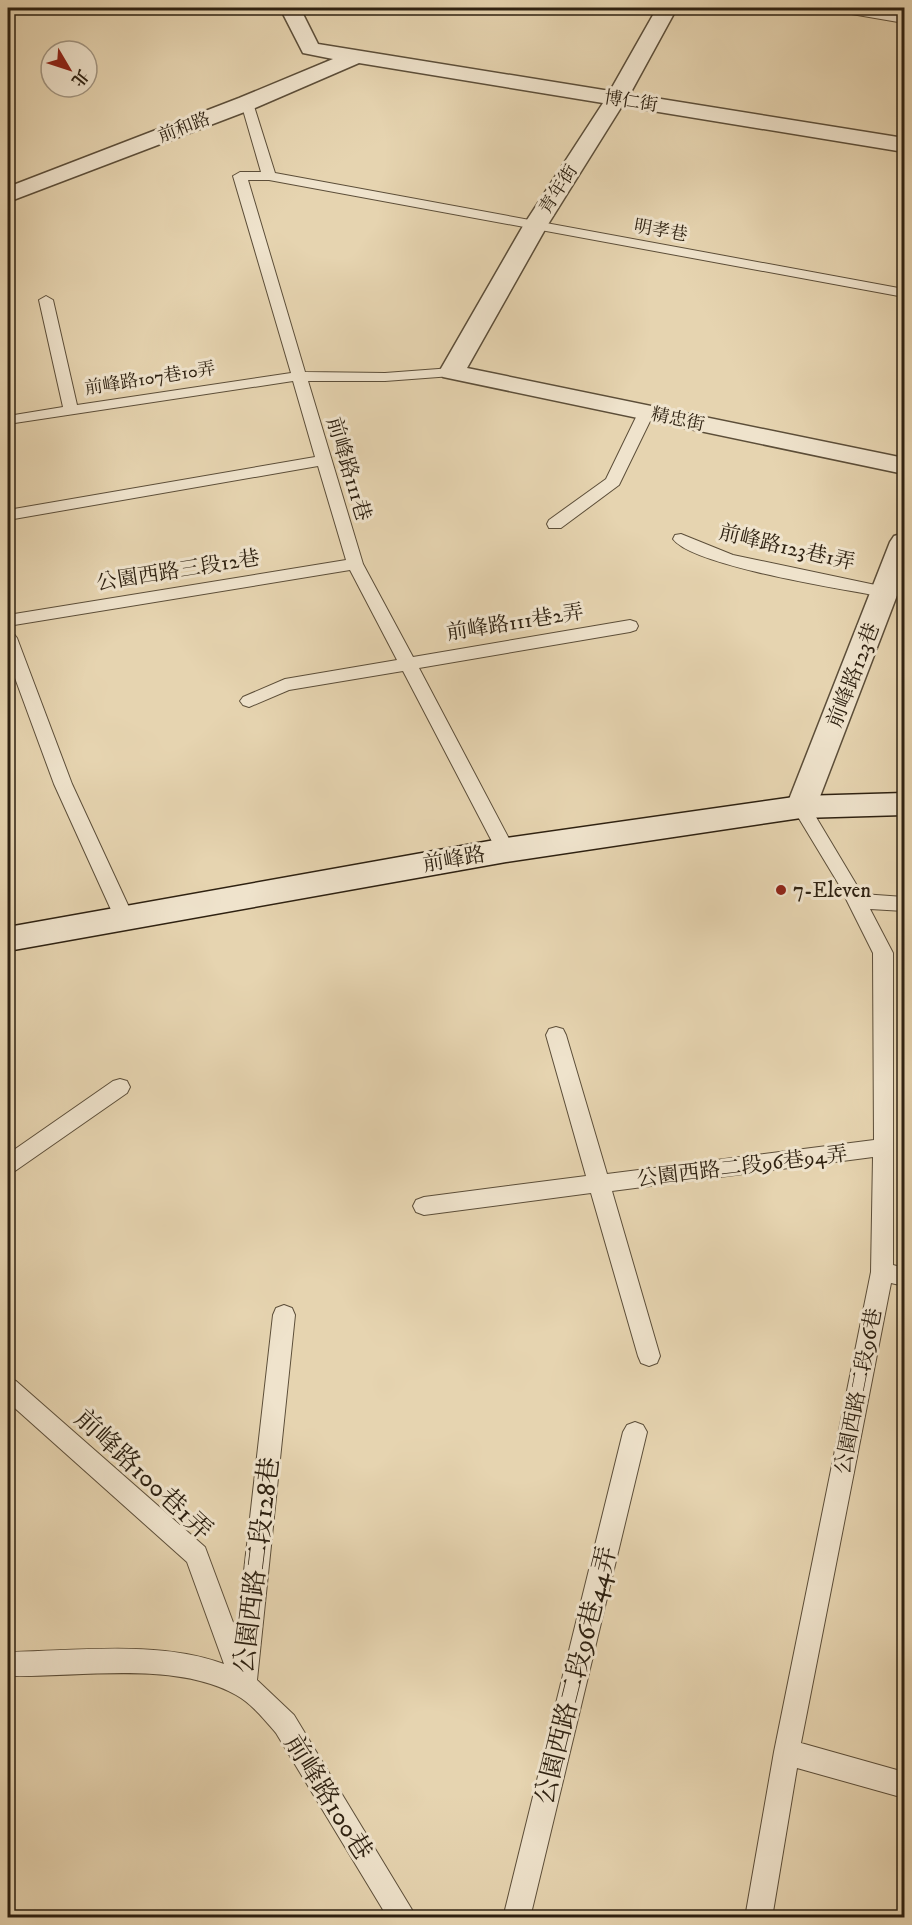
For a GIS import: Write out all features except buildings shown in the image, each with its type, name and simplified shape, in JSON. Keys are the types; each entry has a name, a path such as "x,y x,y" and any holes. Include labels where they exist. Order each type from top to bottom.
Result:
{"street":[{"name":"博仁街","path":"290,8 310,49 904,145"},
{"name":"青年街","path":"452,372 535,226 616,99 667,8"},
{"name":"前和路","path":"8,195 247,103 358,56"},
{"name":"精忠街","path":"452,372 904,466"},
{"name":"前峰路123巷","path":"801,807 904,542"},
{"name":"前峰路","path":"8,939 506,850 801,807 904,804"}],"lane":[{"path":"840,8 904,19"},
{"path":"247,103 268,176"},
{"name":"前峰路111巷","path":"268,176 240,176 355,564 506,850"},
{"name":"明孝巷","path":"268,176 904,293"},
{"path":"46,300 71,410"},
{"name":"前峰路107巷10弄","path":"8,420 299,376 385,377 452,372"},
{"path":"555,524 613,482 646,413"},
{"path":"8,515 324,460"},
{"name":"前峰路123巷1弄","path":"681,539 699,549 730,560 885,592"},
{"name":"公園西路三段12巷","path":"8,621 355,564"},
{"name":"前峰路111巷2弄","path":"249,701 285,685 630,626"},
{"path":"8,638 63,784 124,918"},
{"name":"公園西路二段96巷","path":"758,1917 787,1752 882,1272 883,953 846,881 801,807"},
{"path":"855,901 904,904"},
{"path":"556,1035 649,1356"},
{"path":"8,1165 120,1087"},
{"name":"公園西路二段96巷94弄","path":"424,1206 884,1147"},
{"path":"882,1272 904,1277"},
{"name":"公園西路二段128巷","path":"8,1664 158,1663 205,1669 244,1686 284,1315"},
{"name":"前峰路100巷1弄","path":"8,1388 196,1556 244,1686"},
{"name":"公園西路二段96巷44弄","path":"516,1917 635,1432"},
{"name":"前峰路100巷","path":"244,1686 265,1701 285,1724 404,1917"},
{"path":"787,1752 904,1785"}],"place":[{"name":"7-Eleven","path":"781,890"}]}
